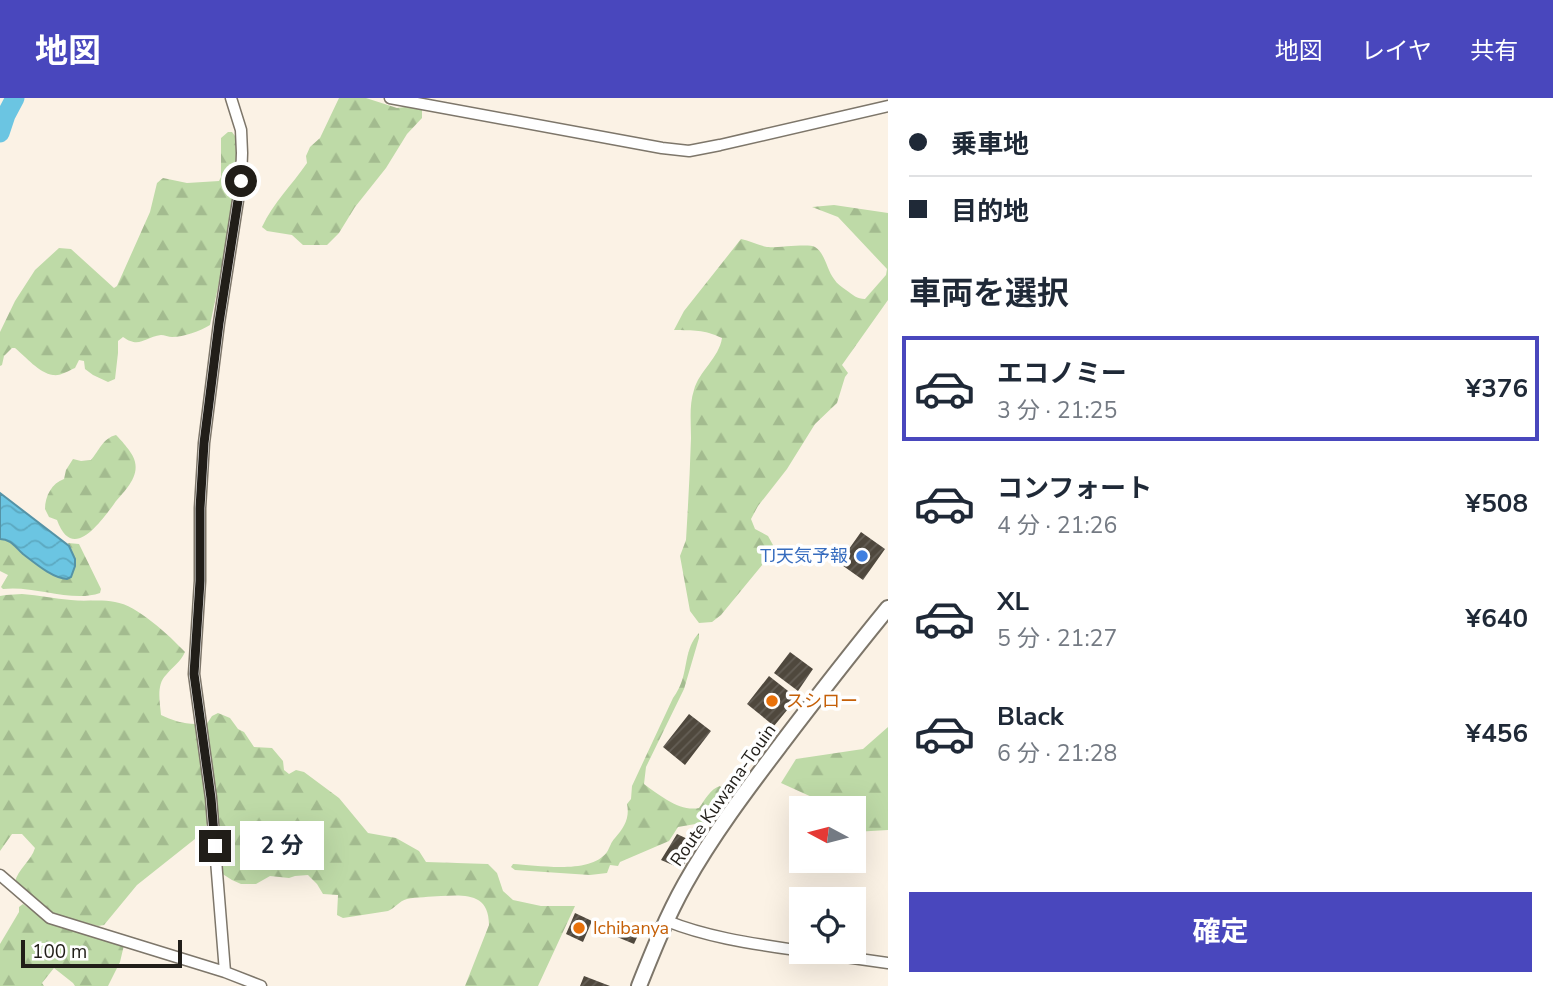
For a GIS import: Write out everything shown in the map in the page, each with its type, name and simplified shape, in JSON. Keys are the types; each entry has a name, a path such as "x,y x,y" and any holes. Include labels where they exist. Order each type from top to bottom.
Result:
{"main road":[{"name":"Route Kuwana-Touin","path":"639,986 685,884 740,799 833,675 888,608"}],"street":[{"path":"225,972 211,798 194,674 204,443 243,153 241,130 231,98"},
{"path":"390,98 662,148 689,150 888,106"},
{"path":"0,875 50,918 225,972 249,984 261,986"},
{"path":"667,921 680,927 748,943 789,949"},
{"path":"866,960 888,963"}],"green space":[{"path":"339,98 366,98 397,108 422,109 422,118 407,134 339,233 327,245 303,245 292,235 267,231 262,227 277,202 307,163 306,156 310,147 320,138"},
{"path":"228,132 235,136 240,161 235,206 210,325 187,335 161,335 138,342 123,337 118,341 115,379 108,382 85,369 84,361 79,360 75,368 64,373 48,374 15,348 4,356 0,366 0,332 15,301 35,270 59,248 71,249 114,288 117,286 150,212 157,183 163,178 187,183 219,181 221,138"},
{"path":"834,205 888,213 888,300 842,365 848,373 837,403 815,424 751,519 755,529 768,536 773,545 768,558 721,615 712,622 699,623 690,611 680,556 686,540 691,408 697,383 717,352 722,338 704,332 674,330 684,311 741,239 767,247 815,247 837,282 855,296 865,299 886,275 887,269 838,217 812,207"},
{"path":"116,435 134,459 135,474 126,490 93,529 78,539 70,538 63,532 57,520 49,517 45,509 48,495 56,484 64,479 73,459 91,460 104,442"},
{"path":"0,539 11,542 27,554 75,559 68,543 79,544 101,589 100,593 77,596 27,589 3,589 1,587 8,575 0,571"},
{"path":"22,594 124,604 153,622 185,652 161,684 161,715 195,724 209,815 205,831 137,885 104,925 98,926 54,914 15,882 35,848 22,834 12,834 0,851 0,596"},
{"path":"699,633 684,689 646,767 644,784 670,802 692,809 699,808 711,792 720,786 726,793 707,822 678,827 669,841 620,862 618,866 610,865 607,873 590,875 515,870 511,867 513,864 563,867 589,864 607,852 626,822 632,786 679,688 688,653"},
{"path":"218,713 230,718 254,747 272,748 289,774 296,770 304,772 339,798 368,833 396,838 419,851 426,862 488,864 497,873 503,891 513,900 541,906 575,906 538,986 465,986 489,925 485,907 474,898 411,898 388,911 343,918 337,915 338,895 323,894 308,875 289,878 270,876 256,884 241,884 221,873 217,798 206,725 212,716"},
{"path":"888,727 888,830 866,831 866,796 810,796 781,783 796,759 863,749"},
{"path":"23,904 46,920 124,945 120,962 108,986 75,986 54,968 42,983 44,986 0,986 0,944"}],"water":[{"path":"0,493 69,546 75,559 71,577 61,578 50,573 10,542 0,539"}],"building":[{"name":"TJ天気予報","path":"861,532 885,549 863,580 839,563"},
{"path":"790,652 813,669 798,691 774,673"},
{"name":"スシロー","path":"769,676 797,698 774,726 747,704"},
{"path":"689,714 711,731 685,765 663,747"},
{"path":"677,834 696,843 682,869 661,860"},
{"name":"Ichibanya","path":"575,913 592,921 583,942 566,934"},
{"path":"616,920 640,931 634,944 610,934"},
{"path":"584,976 610,986 580,986"}],"waterway":[{"path":"0,133 15,98"}],"place":[{"name":"TJ天気予報","path":"862,556"},
{"name":"スシロー","path":"772,701"},
{"name":"Ichibanya","path":"579,928"}],"route":[{"path":"215,846 194,674 200,581 200,508 204,443 219,323 241,181"}]}
